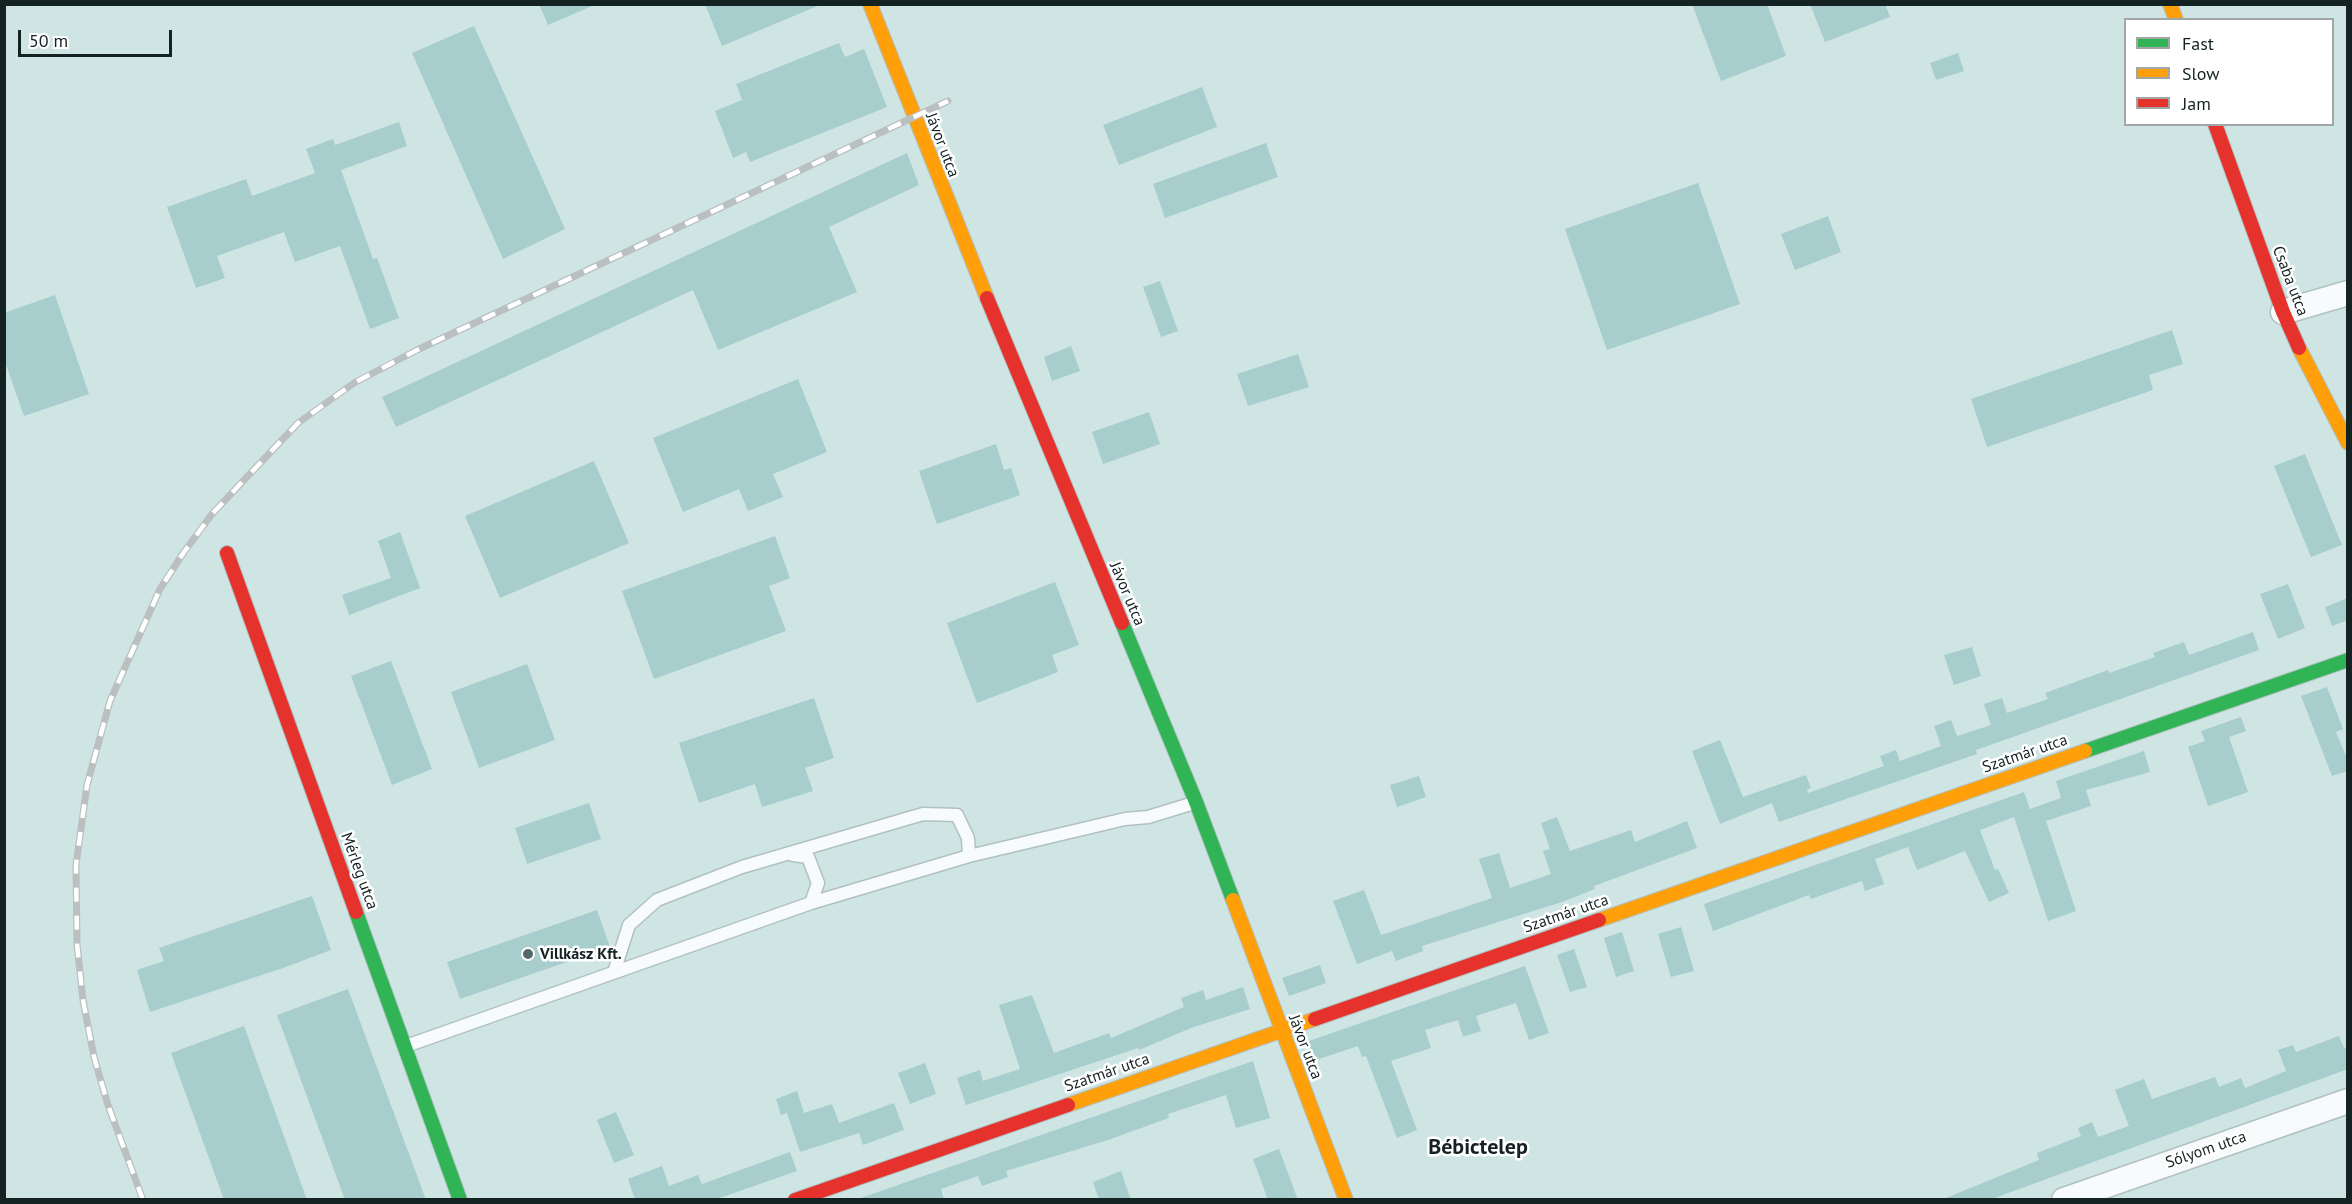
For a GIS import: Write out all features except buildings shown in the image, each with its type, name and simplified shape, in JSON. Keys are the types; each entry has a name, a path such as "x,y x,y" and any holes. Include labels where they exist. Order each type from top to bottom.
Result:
{"street":[{"name":"Jávor utca","path":"870,4 945,197 1196,802 1346,1200"},
{"name":"Csaba utca","path":"2215,126 2283,312 2310,374 2348,443"},
{"path":"2283,312 2348,293"},
{"name":"Mérleg utca","path":"227,553 460,1200"},
{"name":"Szatmár utca","path":"795,1200 2348,660"},
{"name":"Sólyom utca","path":"2064,1200 2348,1101"}],"lane":[{"path":"405,1047 811,903 969,856 1125,819 1148,818 1196,802"},
{"path":"614,972 629,925 657,900 742,867 924,814 957,815 968,838 969,856"},
{"path":"788,854 808,857 818,883 811,903"}],"railway":[{"path":"143,1200 108,1105 94,1057 83,1000 77,944 76,865 87,785 110,701 160,589 184,552 212,514 298,423 354,383 417,350 948,101"}],"traffic: fast":[{"path":"1122,623 1196,802 1233,900"},
{"path":"2085,751 2348,660"},
{"path":"356,912 460,1200"}],"traffic: slow":[{"path":"870,4 987,298"},
{"path":"2170,4 2175,18"},
{"path":"2299,348 2348,443"},
{"path":"1599,920 2085,751"},
{"path":"1233,900 1346,1200"},
{"path":"1068,1105 1315,1019"}],"traffic: jam":[{"path":"2216,126 2283,312 2299,348"},
{"path":"987,298 1122,623"},
{"path":"227,553 356,912"},
{"path":"1315,1019 1599,920"},
{"path":"795,1200 1068,1105"}],"place":[{"name":"Villkász Kft.","path":"528,954"}],"district":[{"name":"Bébictelep","path":"1478,1148"}]}
